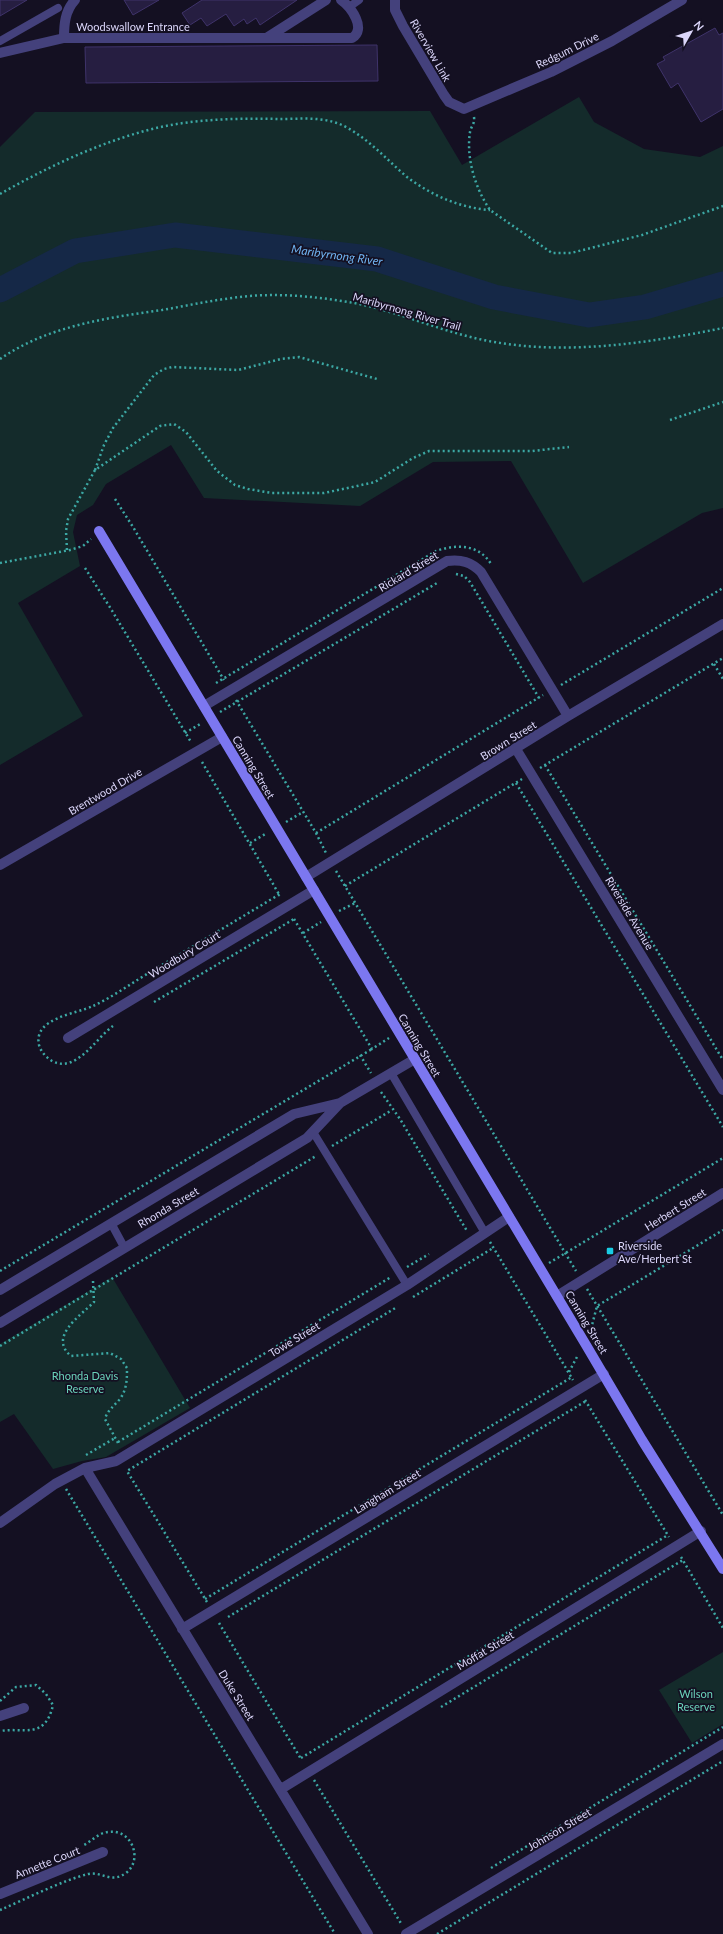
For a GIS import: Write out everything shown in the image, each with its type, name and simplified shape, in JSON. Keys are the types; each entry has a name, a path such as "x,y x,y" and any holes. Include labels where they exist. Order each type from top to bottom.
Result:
{"street":[{"path":"64,38 64,22 70,6 75,0"},
{"path":"268,37 326,0"},
{"name":"Riverview Link","path":"395,0 395,10 403,26 444,95 449,102 457,107"},
{"name":"Redgum Drive","path":"457,107 464,109 551,72 612,41 682,0"},
{"name":"Woodswallow Entrance","path":"0,54 64,38 352,38 357,35 359,30 356,19 345,4"},
{"name":"Canning Street","path":"99,531 604,1374 642,1440 723,1569"},
{"name":"Rickard Street","path":"204,706 448,561 456,560 464,561 474,566 481,572 551,691 568,716"},
{"name":"Brown Street","path":"306,877 568,716 723,624"},
{"name":"Brentwood Drive","path":"0,865 222,737"},
{"name":"Riverside Avenue","path":"516,749 723,1090"},
{"name":"Woodbury Court","path":"68,1038 314,890"},
{"name":"Rhonda Street","path":"0,1323 307,1138 340,1103 415,1059"},
{"name":"Rhonda Street","path":"0,1290 294,1114 340,1103"},
{"name":"Herbert Street","path":"557,1296 723,1193"},
{"name":"Towe Street","path":"0,1523 61,1481 85,1468 116,1461 126,1455 407,1284 509,1217"},
{"name":"Langham Street","path":"182,1629 604,1374"},
{"name":"Duke Street","path":"85,1468 182,1629 281,1788 368,1934"},
{"name":"Moffat Street","path":"281,1788 675,1548 700,1531"},
{"path":"0,1716 24,1708"},
{"name":"Johnson Street","path":"406,1934 723,1744"},
{"name":"Annette Court","path":"0,1894 103,1852"}],"lane":[{"path":"345,4 359,0"},
{"path":"0,41 58,8"},
{"path":"391,1073 485,1233"},
{"path":"313,1132 407,1284"},
{"path":"111,1223 124,1247"}],"path":[{"path":"481,102 474,116 475,122 470,130 470,147 477,186 490,210"},
{"path":"0,194 56,165 141,132 181,123 249,118 327,120 343,126 366,139 406,176 425,190 466,207 490,210 552,252 571,253 642,235 723,206"},
{"name":"Maribyrnong River Trail","path":"0,359 16,348 58,330 105,318 233,297 293,295 356,304 460,335 494,342 539,347 577,347 668,339 723,328"},
{"path":"67,550 66,531 68,519 95,470 106,440 113,428 150,380 164,369 172,367 238,370 281,359 299,357 378,379"},
{"path":"670,420 723,402"},
{"path":"95,470 153,429 160,426 174,424 186,432 224,478 234,485 272,493 324,494 375,482 413,458 429,451 532,452 569,447"},
{"path":"114,499 133,527 231,690 316,833 331,863 723,1515"},
{"path":"0,563 84,546 99,531"},
{"path":"197,696 223,678 436,551 448,546 462,545 488,559 492,565"},
{"path":"85,568 197,752 372,1049"},
{"path":"451,574 464,576 470,582 539,698"},
{"path":"185,733 438,582"},
{"path":"316,833 723,588"},
{"path":"714,664 723,679"},
{"path":"559,677 563,684"},
{"path":"545,765 723,1060"},
{"path":"516,783 723,1127"},
{"path":"0,1271 399,1032"},
{"path":"360,1055 392,1110 400,1119 468,1231 462,1235"},
{"path":"0,1346 392,1110"},
{"path":"540,1268 723,1158"},
{"path":"569,1372 574,1361 586,1345 597,1306 723,1230"},
{"path":"485,1233 723,1628"},
{"path":"412,1298 493,1248"},
{"path":"118,1442 430,1254"},
{"path":"92,1267 94,1302 66,1331 62,1343 64,1350 71,1356 110,1353 121,1359 128,1368 126,1386 121,1398 106,1413 105,1419 126,1455"},
{"path":"212,1611 127,1471 398,1306"},
{"path":"205,1599 572,1377"},
{"path":"84,1456 115,1438"},
{"path":"61,1481 335,1934"},
{"path":"301,1758 668,1535"},
{"path":"437,1709 682,1560"},
{"path":"488,1870 723,1727"},
{"path":"437,1934 723,1761"},
{"path":"315,1782 322,1778"},
{"path":"400,1922 407,1918"}],"green space":[{"path":"579,97 594,122 644,149 700,157 723,146 723,508 702,513 583,583 511,461 433,462 360,506 204,498 171,445 106,484 93,505 77,515 73,532 80,566 18,603 83,716 0,765 0,147 35,112 430,111 462,165"},
{"name":"Rhonda Davis Reserve","path":"112,1277 190,1408 106,1457 82,1461 53,1469 14,1414 0,1422 0,1344"},
{"name":"Wilson Reserve","path":"723,1652 723,1724 692,1743 659,1690"}],"building":[{"path":"0,0 27,0 0,16"},
{"path":"124,0 159,0 133,15"},
{"path":"202,0 297,0 260,25 256,18 247,24 244,19 234,26 226,14 207,26 201,18 190,25 182,13"},
{"path":"715,28 719,35 723,33 723,109 701,122 678,83 671,88 657,64 665,60 663,57"},
{"path":"377,45 378,81 86,83 85,47"}],"waterway":[{"name":"Maribyrnong River","path":"0,290 75,251 175,235 377,259 494,297 589,315 645,307 723,284"}],"place":[{"name":"Riverside Ave/Herbert St","path":"610,1251"}]}
